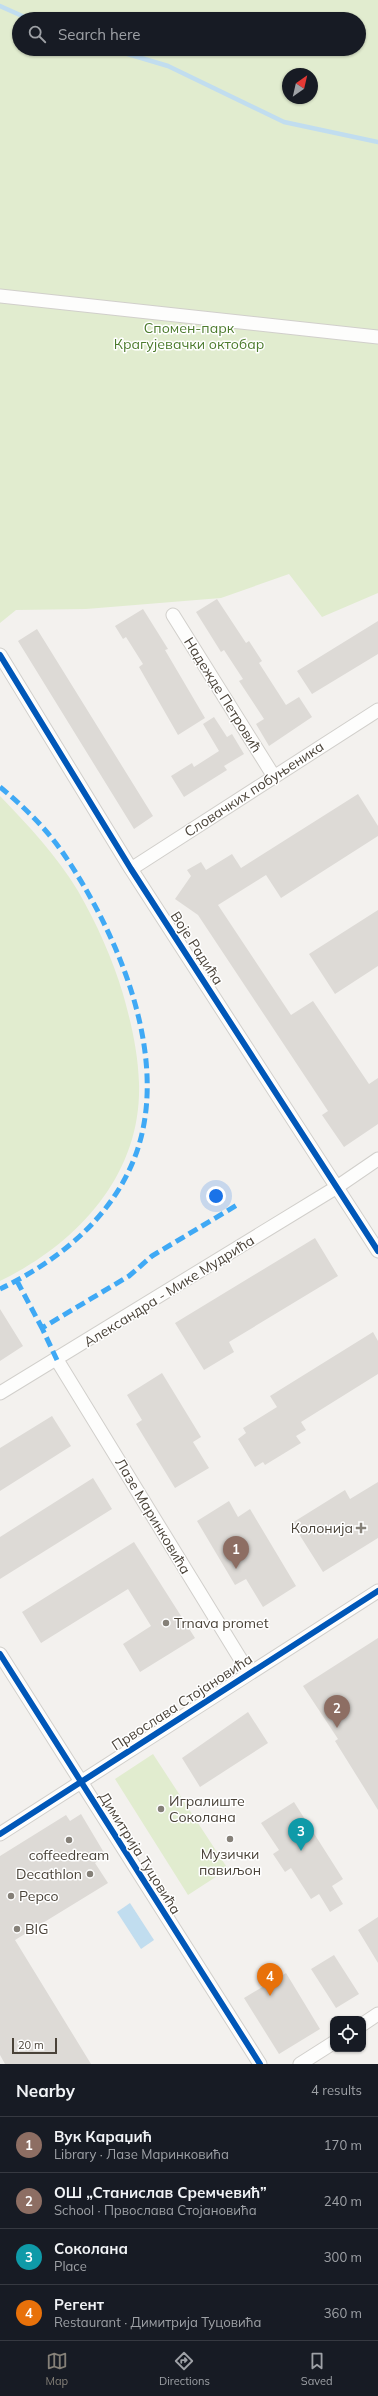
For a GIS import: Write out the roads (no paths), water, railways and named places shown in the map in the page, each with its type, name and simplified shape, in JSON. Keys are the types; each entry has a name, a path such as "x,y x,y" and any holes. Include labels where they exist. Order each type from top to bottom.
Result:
{"street":[{"path":"0,296 378,336"},
{"name":"Надежде Петровић","path":"173,615 273,776"},
{"name":"Воје Радића","path":"0,655 131,869 378,1251"},
{"name":"Словачких побуњеника","path":"131,869 273,776 378,710"},
{"name":"Александра - Мике Мудрића","path":"0,1393 57,1360 337,1187 378,1159"},
{"name":"Лазе Маринковића","path":"57,1360 248,1673"},
{"name":"Првослава Стојановића","path":"0,1834 248,1673 378,1591"},
{"name":"Димитрија Туцовића","path":"0,1654 260,2064"},
{"path":"366,2022 378,2014"},
{"path":"300,2064 330,2045"}],"water":[{"path":"130,1903 154,1940 141,1949 117,1912"}],"waterway":[{"path":"0,6 13,12"},
{"path":"134,56 168,66 284,122 378,142"}],"place":[{"name":"Колонија","path":"361,1528"},
{"name":"Вук Караџић","path":"236,1569"},
{"name":"Trnava promet","path":"166,1623"},
{"name":"ОШ „Станислав Сремчевић”","path":"337,1728"},
{"name":"Игралиште Соколана","path":"161,1809"},
{"name":"Музички павиљон","path":"230,1839"},
{"name":"coffeedream","path":"69,1840"},
{"name":"Соколана","path":"301,1851"},
{"name":"Decathlon","path":"90,1874"},
{"name":"Pepco","path":"11,1896"},
{"name":"BIG","path":"17,1929"},
{"name":"Регент","path":"270,1996"}],"park label":[{"name":"Спомен-парк Крагујевачки октобар","path":"189,336"}]}
